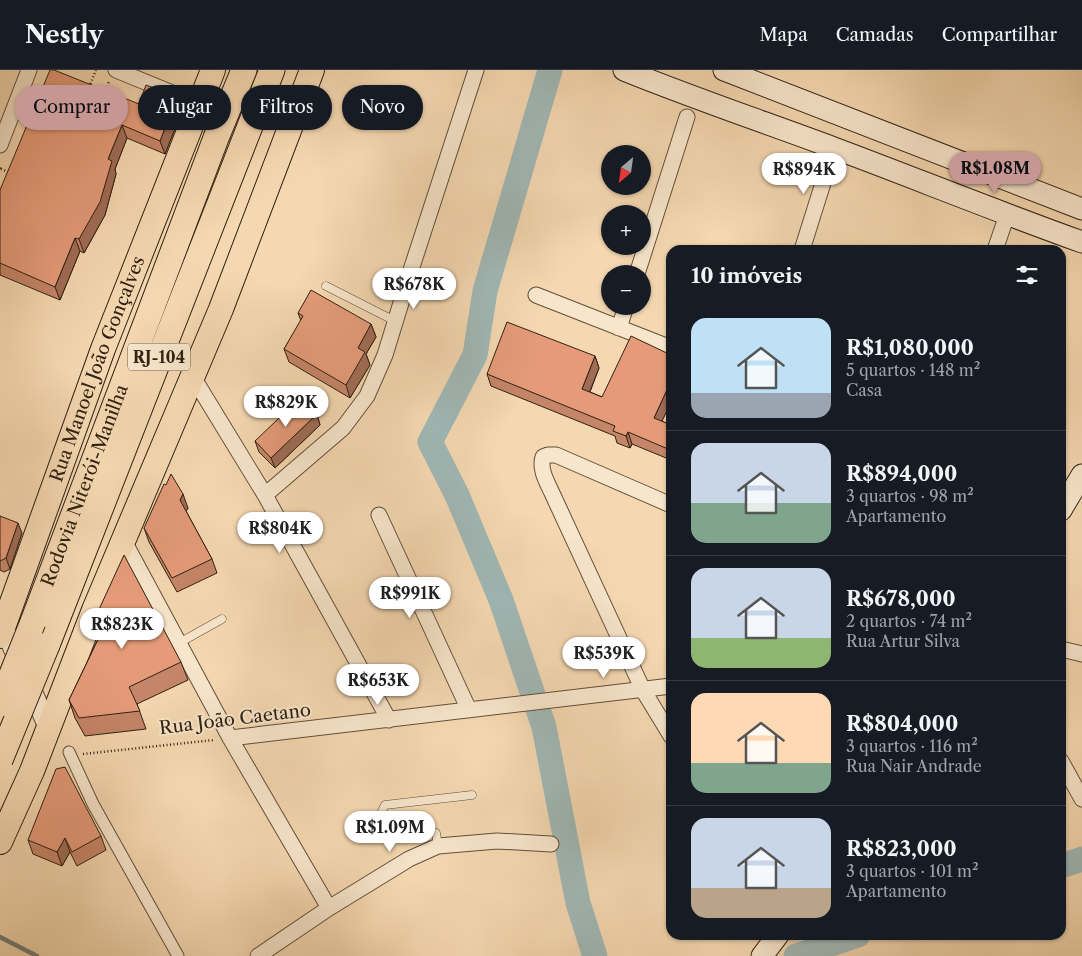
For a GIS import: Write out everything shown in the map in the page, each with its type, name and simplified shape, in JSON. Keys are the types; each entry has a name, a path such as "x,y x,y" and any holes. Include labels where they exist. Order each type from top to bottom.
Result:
{"highway":[{"name":"Rodovia Niterói-Manilha","path":"0,704 33,622 212,148 244,70"},
{"name":"Rodovia Niterói-Manilha","path":"0,760 47,645 272,70"}],"main road":[{"name":"Rua Manoel João Gonçalves","path":"207,85 213,70"},
{"path":"0,842 49,730 94,610 221,309 312,70"},
{"path":"624,70 693,98 834,148 1082,242"},
{"path":"724,70 1082,208"},
{"name":"Rua Manoel João Gonçalves","path":"1,627 103,350 189,130"},
{"path":"1007,215 1018,184"},
{"path":"1066,501 1074,487"},
{"path":"762,956 774,940"}],"street":[{"path":"0,145 29,70"},
{"path":"116,70 153,85"},
{"path":"265,496 343,428 366,396 381,364 476,70"},
{"path":"640,265 687,117"},
{"path":"804,245 834,148"},
{"path":"997,245 1007,215"},
{"path":"536,295 666,346"},
{"path":"619,328 623,315"},
{"path":"193,377 265,496 389,720"},
{"path":"666,503 556,455 543,457 541,463 552,493 644,690 666,727"},
{"path":"379,516 469,710"},
{"path":"124,541 230,738 329,908"},
{"path":"1,627 49,730"},
{"path":"1066,651 1082,654"},
{"name":"Rua João Caetano","path":"230,738 666,687"},
{"path":"69,752 93,804 178,956"},
{"path":"1066,769 1082,799"},
{"path":"258,956 329,908 410,859 438,846 496,841 551,844"}],"lane":[{"path":"326,286 395,322"},
{"path":"179,643 222,619"},
{"path":"438,846 436,833 431,830 398,835 392,832 382,811 385,805 472,795"}],"path":[{"path":"90,85 96,70"},
{"path":"0,168 16,175"},
{"name":"Rua João Caetano","path":"69,752 78,754 104,753 230,738"}],"building":[{"path":"50,70 54,70 92,85 44,85"},
{"path":"128,100 138,104 138,130 164,130 160,141 128,128"},
{"path":"25,130 120,130 108,159 112,161 100,202 79,239 75,238 55,287 0,263 0,190"},
{"path":"311,290 371,324 358,348 365,352 346,385 284,349 303,316 298,313"},
{"path":"507,322 595,356 582,389 602,397 631,336 666,353 666,392 654,418 666,423 666,448 628,432 626,436 613,431 615,426 487,374"},
{"path":"301,397 317,414 271,458 255,441"},
{"path":"171,474 183,494 180,500 212,559 172,578 144,528 164,484 166,485"},
{"path":"0,516 18,523 6,558 0,561"},
{"path":"124,555 181,662 129,687 140,711 79,718 69,700 103,629 96,616"},
{"path":"65,767 101,836 72,852 65,838 57,852 28,840 56,769"}],"waterway":[{"path":"550,70 485,291 475,355 430,442 457,495 501,600 544,727 578,903 595,956"},
{"path":"1066,864 1082,859"},
{"path":"0,937 37,956"},
{"path":"796,956 843,940"}]}
